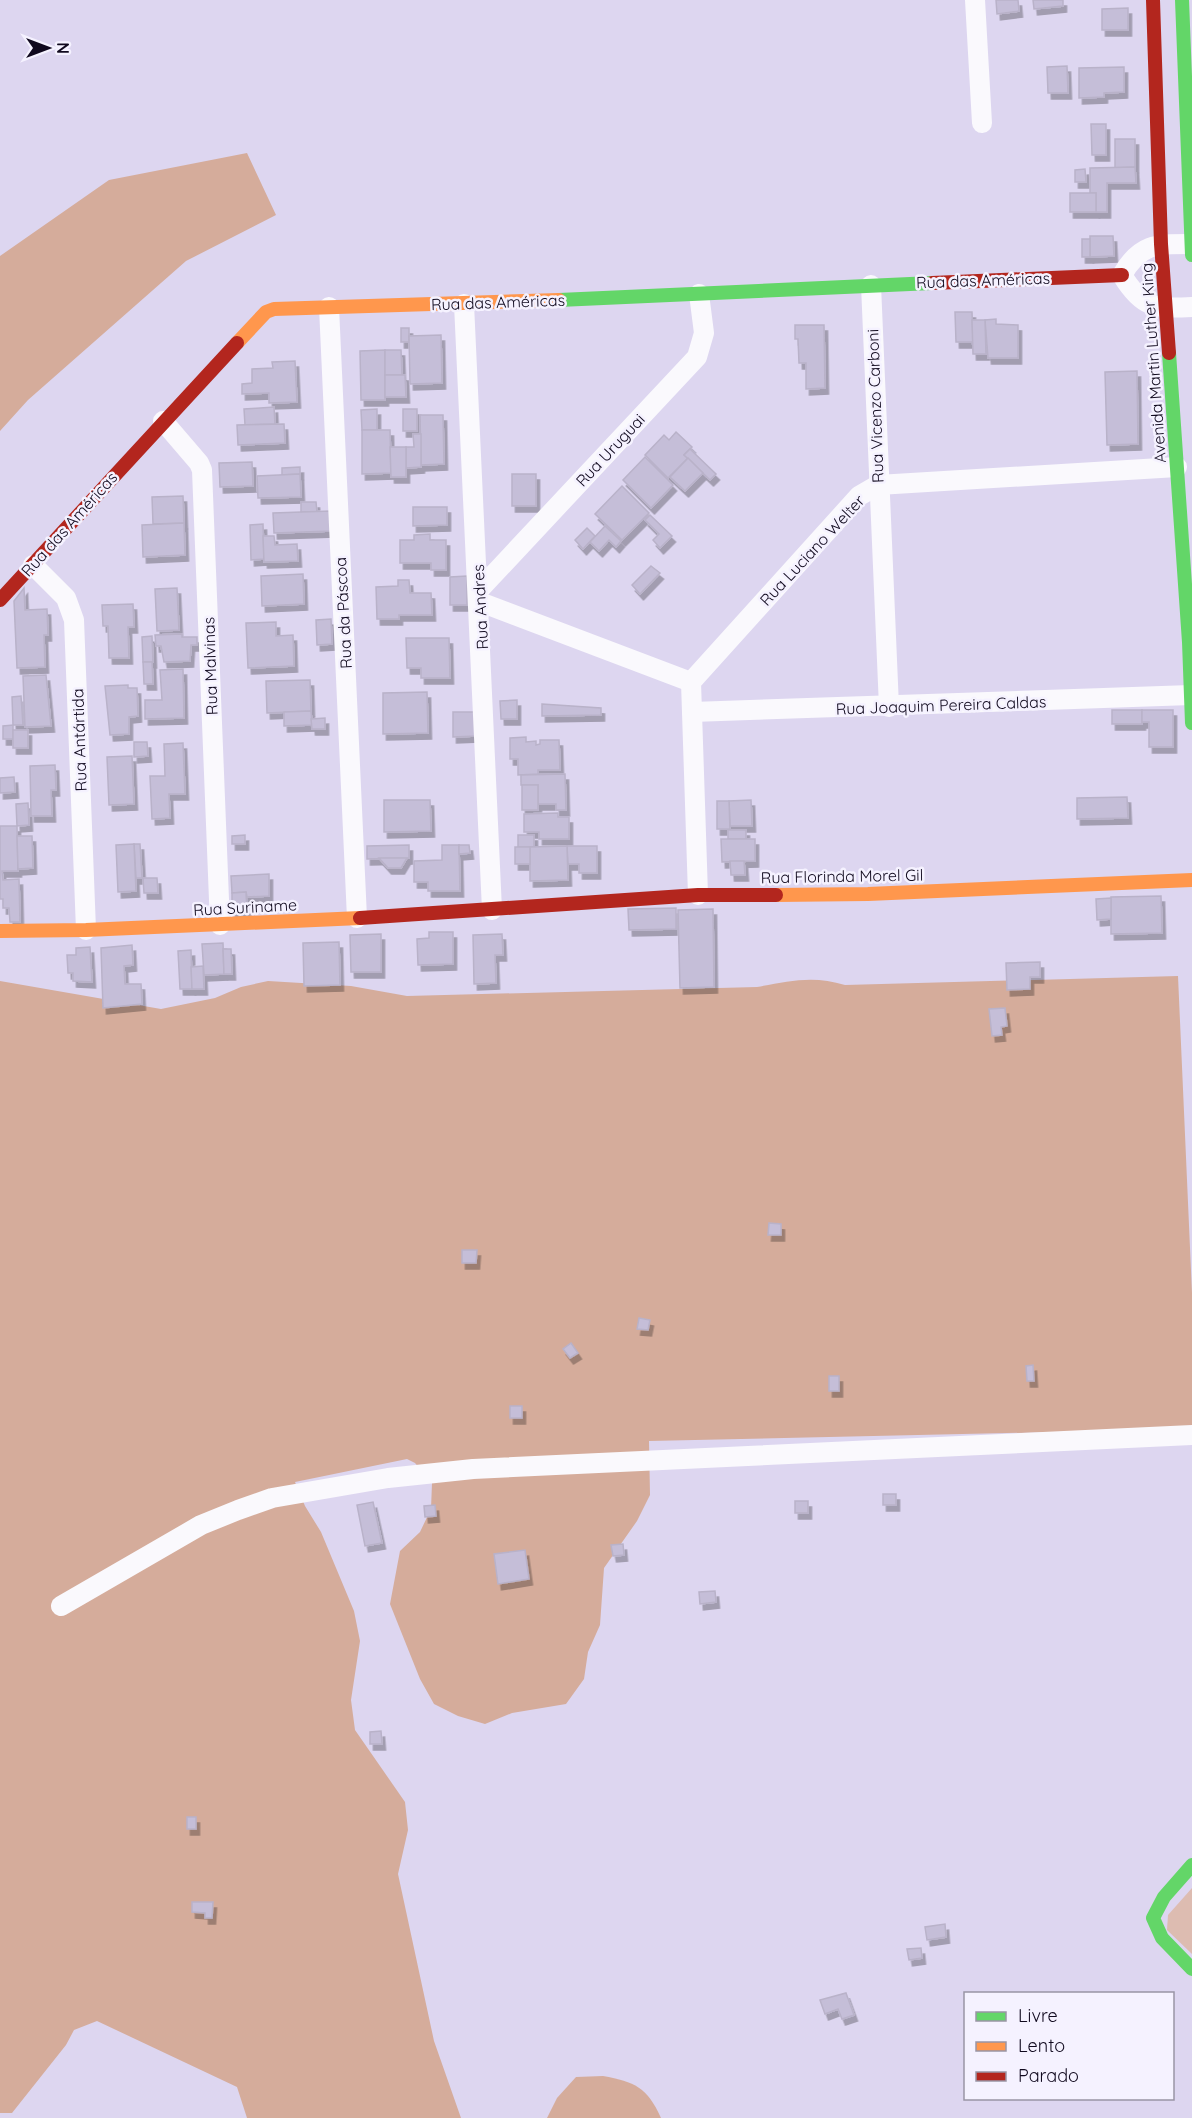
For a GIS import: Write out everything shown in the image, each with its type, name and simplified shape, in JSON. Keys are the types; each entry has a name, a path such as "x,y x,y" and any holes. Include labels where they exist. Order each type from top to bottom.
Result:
{"street":[{"path":"975,0 982,123"},
{"name":"Avenida Martin Luther King","path":"1153,0 1161,244 1191,642 1192,723"},
{"path":"1182,0 1192,255"},
{"path":"1191,244 1161,244 1136,254 1122,275 1138,299 1165,308 1192,307"},
{"name":"Rua das Américas","path":"0,600 163,421 266,312 274,309 464,304 1122,275"},
{"name":"Rua Vicenzo Carboni","path":"871,285 889,707"},
{"name":"Rua Uruguai","path":"479,596 697,357 704,333 699,294"},
{"name":"Rua Andres","path":"464,304 492,910"},
{"name":"Rua da Páscoa","path":"329,307 357,918"},
{"name":"Rua Malvinas","path":"163,421 199,463 202,470 220,925"},
{"name":"Rua Luciano Welter","path":"691,682 859,496 878,485 1177,467"},
{"name":"Rua Antártida","path":"33,565 66,598 74,620 86,930"},
{"path":"479,596 691,682 698,895"},
{"name":"Rua Joaquim Pereira Caldas","path":"692,712 1191,695"},
{"name":"Rua Florinda Morel Gil","path":"492,910 698,895 868,894 1192,880"},
{"name":"Rua Suriname","path":"0,931 220,925 492,910"},
{"path":"61,1606 201,1525 238,1510 272,1498 388,1478 473,1469 1192,1435"},
{"path":"1192,1865 1154,1908 1152,1924 1158,1936 1192,1969"}],"shaded area":[{"path":"247,153 276,215 186,261 28,400 0,431 0,256 109,180"},
{"path":"1178,976 1192,1293 1192,1429 649,1441 650,1495 637,1521 604,1568 600,1625 588,1652 584,1679 566,1704 512,1713 485,1724 458,1716 434,1704 420,1679 390,1604 400,1551 420,1532 431,1509 432,1483 415,1463 407,1459 295,1482 305,1506 321,1532 354,1611 360,1641 351,1700 355,1730 405,1802 408,1830 398,1874 434,2041 461,2118 247,2118 237,2087 97,2021 74,2030 66,2045 12,2113 0,2113 0,981 161,1009 215,998 241,987 268,981 351,986 407,996 757,987 812,980 845,985"},
{"path":"1192,1888 1192,1954 1167,1930 1168,1915"},
{"path":"603,2076 624,2081 639,2088 651,2099 661,2118 547,2118 557,2098 576,2077"}],"building":[{"path":"996,0 1018,0 1019,11 997,14"},
{"path":"1033,0 1063,0 1063,6 1034,9"},
{"path":"1128,8 1128,30 1102,30 1102,9"},
{"path":"1067,66 1068,93 1048,93 1047,67"},
{"path":"1124,67 1124,92 1104,93 1104,97 1079,98 1079,68"},
{"path":"1091,124 1106,124 1106,155 1092,155"},
{"path":"1115,139 1135,139 1135,167 1115,168"},
{"path":"1135,167 1136,183 1107,183 1107,212 1096,212 1096,193 1090,193 1090,168"},
{"path":"1085,169 1086,182 1075,182 1075,170"},
{"path":"1070,193 1096,193 1096,212 1070,212"},
{"path":"1090,236 1113,236 1114,256 1090,257"},
{"path":"1082,239 1090,239 1090,257 1082,257"},
{"path":"955,312 972,312 973,342 956,342"},
{"path":"996,319 996,324 1018,325 1018,358 988,358 985,320"},
{"path":"972,320 985,320 986,354 973,354"},
{"path":"795,325 824,325 825,388 806,389 806,363 799,363"},
{"path":"401,328 409,328 409,342 401,342"},
{"path":"441,335 442,383 410,384 409,336"},
{"path":"385,350 385,400 361,400 360,351"},
{"path":"385,350 401,350 402,375 385,375"},
{"path":"295,361 297,402 269,403 269,393 242,394 242,384 252,383 252,369 273,368 272,362"},
{"path":"1137,371 1138,444 1107,445 1105,372"},
{"path":"385,375 405,375 406,397 385,397"},
{"path":"274,407 275,424 245,425 244,409"},
{"path":"377,409 377,430 362,430 361,410"},
{"path":"403,409 417,409 417,431 403,431"},
{"path":"420,415 443,415 444,464 421,465"},
{"path":"284,424 285,443 238,445 237,425"},
{"path":"362,430 390,430 391,473 362,474"},
{"path":"676,432 692,447 684,455 688,458 668,478 645,455 664,435 669,440"},
{"path":"413,434 421,434 421,467 406,468 406,447 414,447"},
{"path":"390,447 406,447 406,477 391,477"},
{"path":"690,449 716,474 710,480 684,455"},
{"path":"645,457 673,485 651,508 623,480"},
{"path":"688,458 703,473 685,491 670,477"},
{"path":"252,462 253,486 220,487 219,463"},
{"path":"300,467 300,474 282,475 282,468"},
{"path":"300,474 301,497 258,498 257,476"},
{"path":"512,474 536,474 536,506 512,506"},
{"path":"622,486 649,513 622,540 595,514"},
{"path":"183,496 184,523 153,524 152,497"},
{"path":"301,502 316,502 317,512 301,512"},
{"path":"413,507 447,507 447,525 413,526"},
{"path":"331,511 332,531 274,533 273,513"},
{"path":"650,515 672,536 660,548 653,540 659,534 645,520"},
{"path":"184,523 185,555 143,557 142,525"},
{"path":"263,524 264,559 251,560 250,525"},
{"path":"605,526 621,541 616,547 609,540 599,551 590,542"},
{"path":"587,528 595,536 583,549 575,540"},
{"path":"430,534 430,540 446,540 446,570 431,570 431,563 400,563 400,540 414,540 414,535"},
{"path":"263,536 274,536 275,545 297,544 298,561 264,562"},
{"path":"651,566 660,573 640,594 632,585"},
{"path":"303,574 304,604 262,606 261,576"},
{"path":"467,576 467,605 450,605 450,577"},
{"path":"398,580 409,580 410,593 431,593 432,615 399,615 399,619 377,619 376,587 398,586"},
{"path":"24,588 25,610 47,609 48,635 44,635 45,667 17,668 14,601"},
{"path":"177,588 179,630 157,631 155,589"},
{"path":"133,604 134,627 128,627 129,658 109,658 108,626 103,626 102,605"},
{"path":"331,619 332,644 317,645 316,620"},
{"path":"276,622 276,636 293,635 294,666 248,668 246,623"},
{"path":"182,634 182,637 197,637 197,645 191,645 190,661 164,662 161,646 156,646 155,635"},
{"path":"152,636 153,662 143,662 142,637"},
{"path":"406,638 449,638 450,678 421,678 421,668 407,668"},
{"path":"143,662 152,662 153,684 144,684"},
{"path":"183,669 184,718 145,719 145,700 162,700 160,670"},
{"path":"46,675 51,726 25,727 23,676"},
{"path":"310,680 311,711 267,713 266,681"},
{"path":"128,685 128,688 137,688 138,716 129,717 129,734 110,735 105,686"},
{"path":"427,692 428,733 383,734 383,693"},
{"path":"21,696 23,725 13,725 12,697"},
{"path":"517,700 517,719 501,719 500,701"},
{"path":"542,704 601,708 601,715 542,716"},
{"path":"1112,710 1142,710 1142,724 1112,724"},
{"path":"1142,710 1173,710 1173,747 1149,747 1149,722 1142,722"},
{"path":"311,711 312,725 284,726 284,712"},
{"path":"453,712 476,712 476,736 453,737"},
{"path":"325,718 325,729 312,729 311,719"},
{"path":"13,725 13,739 3,739 3,726"},
{"path":"13,730 28,730 28,748 13,748"},
{"path":"526,737 526,742 536,741 536,745 540,744 540,740 559,740 560,770 538,770 538,774 518,775 518,759 510,759 510,738"},
{"path":"134,742 147,742 148,756 134,757"},
{"path":"183,743 185,794 169,794 170,818 152,819 150,776 165,776 164,744"},
{"path":"132,756 134,804 109,805 107,757"},
{"path":"55,765 56,790 51,790 52,816 31,816 30,766"},
{"path":"565,774 566,810 556,810 556,804 538,804 538,785 521,785 521,775"},
{"path":"14,777 15,792 0,793 0,778"},
{"path":"522,785 538,785 538,810 522,810"},
{"path":"1127,797 1128,818 1077,819 1077,798"},
{"path":"384,800 430,800 431,831 384,832"},
{"path":"751,800 752,826 730,826 729,801"},
{"path":"717,801 729,801 730,829 717,829"},
{"path":"28,803 29,825 17,826 16,804"},
{"path":"558,813 558,817 569,817 569,839 539,839 539,832 524,832 524,814"},
{"path":"0,826 17,826 18,871 2,871 3,880 19,879 20,922 10,922 9,908 3,908 3,899 0,899"},
{"path":"728,830 746,830 746,839 728,839"},
{"path":"245,835 245,844 232,844 232,836"},
{"path":"518,835 534,835 534,847 518,847"},
{"path":"17,836 32,836 33,868 18,869"},
{"path":"721,839 755,839 755,861 722,862"},
{"path":"134,844 140,844 142,878 136,878"},
{"path":"134,844 136,891 118,892 116,845"},
{"path":"409,845 409,858 367,859 367,846"},
{"path":"442,845 459,845 460,891 428,891 428,882 414,882 414,861 442,860"},
{"path":"459,845 469,845 470,853 459,854"},
{"path":"567,846 597,846 597,873 579,873 579,864 568,864"},
{"path":"567,846 568,880 530,881 530,847"},
{"path":"515,847 530,847 530,864 515,864"},
{"path":"379,858 407,858 401,868 388,868"},
{"path":"730,861 744,861 745,875 731,875"},
{"path":"269,874 269,896 247,897 246,892 232,893 231,876"},
{"path":"143,878 157,878 158,893 144,893"},
{"path":"246,892 247,912 232,913 232,893"},
{"path":"1161,896 1162,933 1111,934 1111,897"},
{"path":"1111,898 1111,919 1097,920 1096,899"},
{"path":"676,908 676,929 629,930 628,909"},
{"path":"713,909 714,987 680,988 678,910"},
{"path":"429,932 453,932 453,964 418,965 417,939 429,938"},
{"path":"381,934 381,972 351,972 350,935"},
{"path":"502,934 503,955 495,955 496,983 474,984 473,935"},
{"path":"339,942 340,985 304,986 303,943"},
{"path":"223,943 224,974 204,975 202,944"},
{"path":"132,945 133,965 124,966 125,984 141,984 142,1004 103,1008 101,948"},
{"path":"90,947 92,982 73,981 73,973 68,973 67,955 76,955 76,948"},
{"path":"223,949 231,949 232,974 224,974"},
{"path":"191,950 192,989 180,989 178,951"},
{"path":"1040,962 1040,977 1030,977 1030,989 1007,990 1006,963"},
{"path":"203,966 204,989 192,989 191,967"},
{"path":"1005,1008 1007,1026 1001,1027 1002,1035 992,1036 989,1009"},
{"path":"769,1223 781,1224 781,1235 768,1235"},
{"path":"462,1250 477,1250 476,1263 462,1263"},
{"path":"639,1318 650,1320 648,1330 637,1329"},
{"path":"571,1343 578,1353 570,1358 563,1349"},
{"path":"1033,1365 1034,1381 1027,1381 1026,1366"},
{"path":"829,1376 839,1376 839,1391 829,1391"},
{"path":"510,1406 522,1406 522,1418 510,1418"},
{"path":"883,1494 896,1494 896,1505 883,1505"},
{"path":"795,1501 808,1501 808,1513 795,1513"},
{"path":"373,1502 382,1543 365,1546 357,1505"},
{"path":"435,1505 436,1516 425,1517 424,1506"},
{"path":"623,1544 624,1555 613,1556 611,1545"},
{"path":"525,1550 529,1579 498,1584 494,1554"},
{"path":"715,1591 716,1602 700,1604 699,1592"},
{"path":"381,1731 382,1744 370,1744 370,1732"},
{"path":"187,1817 196,1817 196,1829 187,1829"},
{"path":"192,1902 213,1902 212,1918 205,1918 205,1913 192,1912"},
{"path":"945,1924 946,1937 927,1940 925,1927"},
{"path":"921,1948 922,1958 909,1960 907,1949"},
{"path":"846,1993 854,2015 842,2019 838,2009 825,2014 820,2000"}],"traffic: fast":[{"path":"1182,0 1192,255"},
{"path":"559,300 932,283"},
{"path":"1169,353 1189,642 1192,723"},
{"path":"1192,1865 1164,1897 1153,1918 1162,1938 1192,1969"}],"traffic: slow":[{"path":"237,343 266,312 274,309 559,300"},
{"path":"776,895 868,894 1192,880"},
{"path":"0,931 86,930 360,918"}],"traffic: jam":[{"path":"1153,0 1161,244 1169,353"},
{"path":"932,283 1122,275"},
{"path":"0,600 237,343"},
{"path":"360,918 698,895 776,895"}]}
